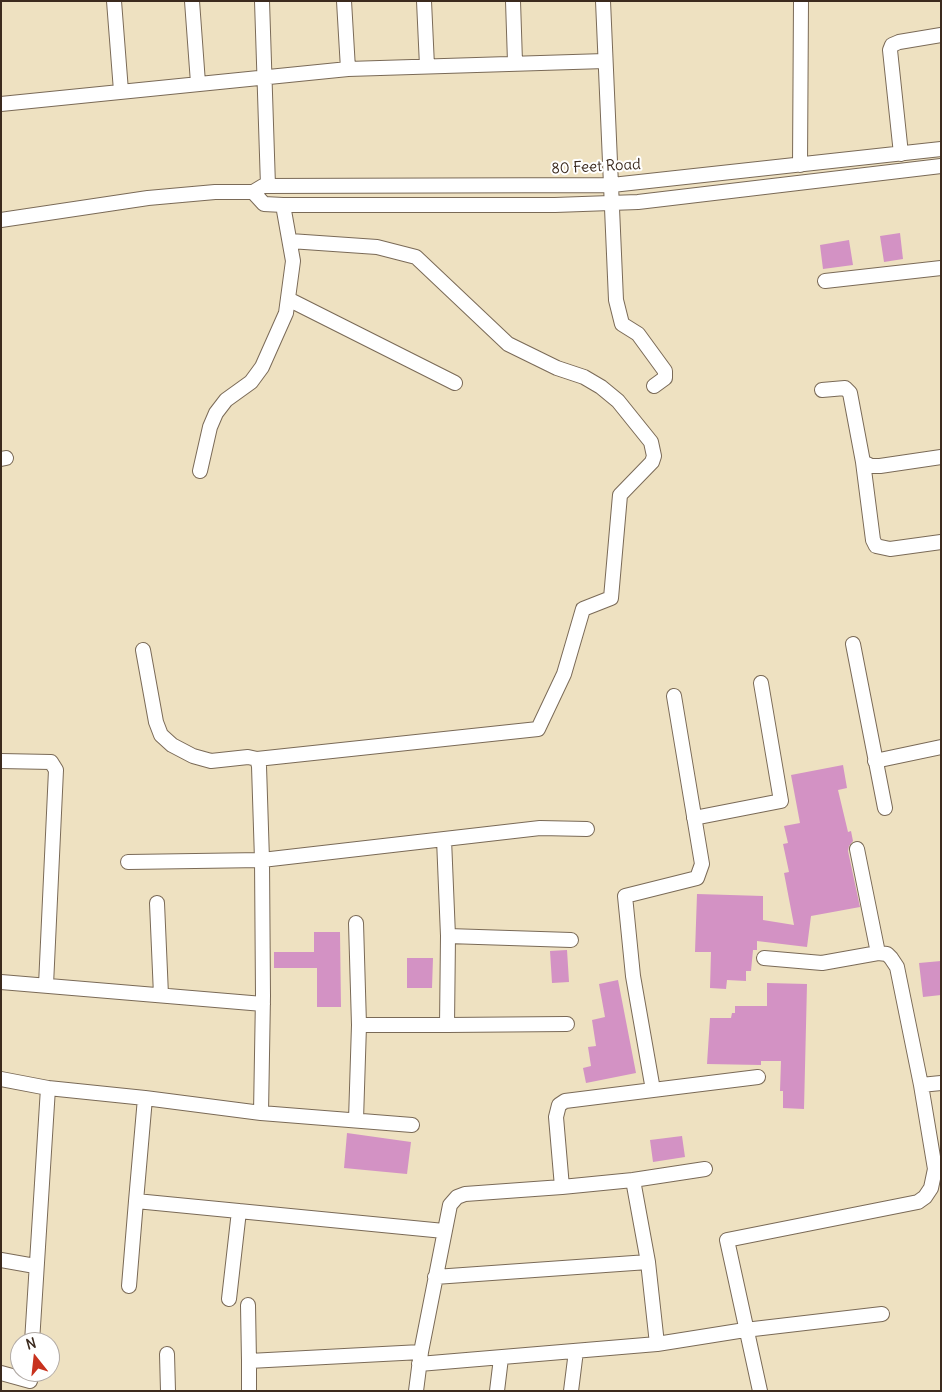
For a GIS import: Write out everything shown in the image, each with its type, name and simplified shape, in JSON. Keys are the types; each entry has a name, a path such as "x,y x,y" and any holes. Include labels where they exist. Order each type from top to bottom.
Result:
{"street":[{"path":"114,1 121,91"},
{"path":"192,1 198,83"},
{"path":"262,1 268,186"},
{"path":"344,1 348,69"},
{"path":"424,1 427,66"},
{"path":"513,1 515,62"},
{"path":"603,1 618,315 622,324 638,334 665,370 665,378 654,386"},
{"path":"800,165 801,1"},
{"path":"901,154 890,50 892,45 899,42 941,35"},
{"path":"1,104 348,69 515,62 605,61"},
{"name":"80 Feet Road","path":"253,192 263,186 612,185 941,149"},
{"path":"1,220 148,198 215,192 253,192 264,204 283,205 638,202 941,166"},
{"path":"200,471 210,427 216,413 226,400 251,382 262,367 286,313 292,261 283,205"},
{"path":"143,650 156,722 161,735 172,745 193,756 211,761 248,757 257,759 538,729 564,674 583,609 611,598 620,495 652,462 654,456 651,442 618,401 601,387 584,377 556,368 508,344 416,257 377,247 290,241"},
{"path":"825,281 941,268"},
{"path":"288,299 456,383"},
{"path":"822,390 845,388 850,393 863,462 873,540 876,546 890,549 941,542"},
{"path":"863,462 871,466 880,466 941,458"},
{"path":"852,644 886,808"},
{"path":"694,818 781,801 761,683"},
{"path":"653,1090 633,976 625,896 697,878 702,864 674,696"},
{"path":"875,761 941,747"},
{"path":"257,759 259,766 262,860 263,1004 261,1113"},
{"path":"1,760 51,762 56,770 46,985"},
{"path":"128,862 262,860 540,828 587,829"},
{"path":"444,839 448,936 447,1025"},
{"path":"857,849 878,953"},
{"path":"157,904 161,995"},
{"path":"356,923 359,1025 356,1120"},
{"path":"448,936 571,940"},
{"path":"760,1391 745,1330 727,1240 918,1202 926,1197 938,1169 897,967 887,954 878,953 822,962 764,958"},
{"path":"1,982 263,1004"},
{"path":"359,1025 567,1024"},
{"path":"562,1187 556,1117 559,1105 565,1101 758,1077"},
{"path":"1,1079 48,1088 261,1113 412,1125"},
{"path":"921,1085 941,1083"},
{"path":"32,1332 35,1266 48,1088"},
{"path":"129,1286 145,1098"},
{"path":"416,1391 420,1358 444,1232 450,1205 457,1197 466,1194 633,1180 705,1169"},
{"path":"633,1180 648,1262 657,1344"},
{"path":"136,1202 444,1232"},
{"path":"229,1298 239,1211"},
{"path":"1,1260 35,1266"},
{"path":"435,1277 648,1262"},
{"path":"248,1305 249,1391"},
{"path":"249,1361 501,1358 657,1344 745,1330 882,1314"},
{"path":"571,1391 576,1352"},
{"path":"167,1354 168,1391"},
{"path":"497,1391 501,1358"}],"building":[{"path":"900,233 903,259 884,262 880,236"},
{"path":"849,240 853,265 823,269 820,245"},
{"path":"843,765 847,788 838,790 848,832 851,831 853,841 848,851 860,907 811,916 807,947 757,941 757,950 753,950 751,971 746,971 746,981 727,980 726,989 710,988 711,952 695,952 697,894 763,896 763,920 794,925 784,873 789,872 783,844 788,843 784,826 800,823 791,775"},
{"path":"314,932 340,932 341,1007 317,1007 317,968 274,968 274,952 314,952"},
{"path":"567,950 569,982 552,983 550,951"},
{"path":"407,958 433,958 432,988 407,988"},
{"path":"941,961 941,995 923,997 919,963"},
{"path":"618,980 636,1073 586,1083 583,1068 591,1066 588,1047 596,1046 592,1020 605,1017 599,984"},
{"path":"767,983 807,984 804,1109 783,1108 783,1091 780,1091 781,1061 761,1061 761,1065 707,1064 710,1018 731,1018 732,1013 735,1013 735,1006 767,1006"},
{"path":"347,1133 411,1142 407,1174 344,1168"},
{"path":"682,1136 685,1157 653,1162 650,1140"}]}
